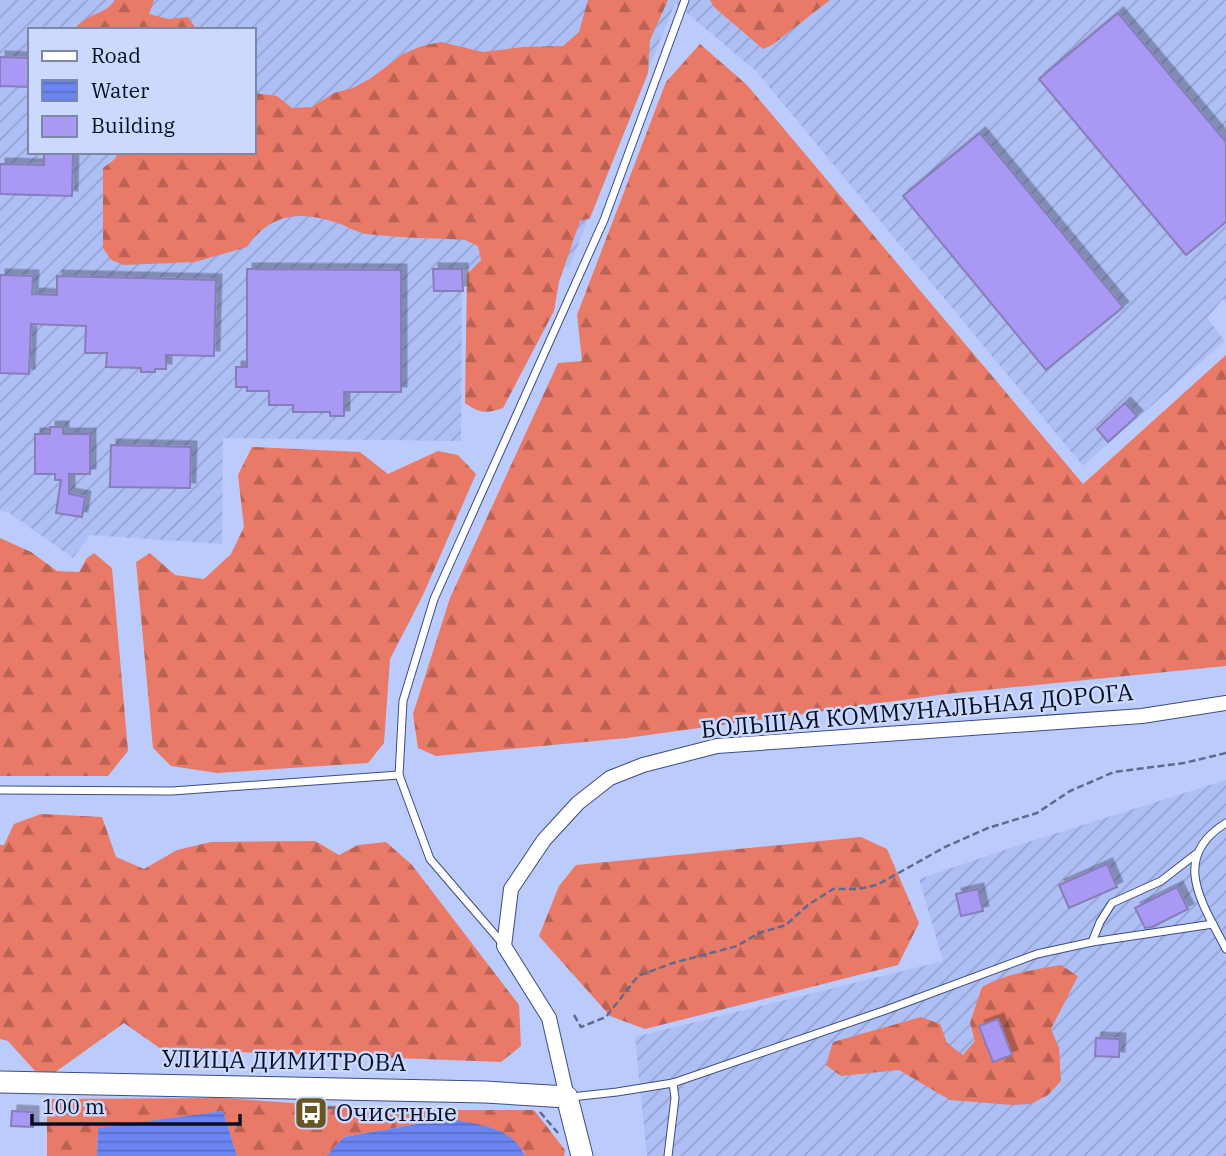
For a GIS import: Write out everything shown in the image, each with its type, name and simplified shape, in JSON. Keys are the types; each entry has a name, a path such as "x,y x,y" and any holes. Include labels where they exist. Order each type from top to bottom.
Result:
{"street":[{"name":"БОЛЬШАЯ КОММУНАЛЬНАЯ ДОРОГА","path":"505,946 511,889 544,840 578,803 610,778 643,765 717,746 1142,716 1226,704"},
{"path":"505,946 549,1018 582,1156"},
{"name":"УЛИЦА ДИМИТРОВА","path":"0,1082 485,1091 567,1097"}],"lane":[{"path":"505,946 430,859 398,775 403,701 434,599 604,220 685,0"},
{"path":"0,790 172,792 398,775"},
{"path":"1092,942 1112,903 1161,881 1196,855 1212,832 1226,823"},
{"path":"1196,855 1196,889 1226,949"},
{"path":"567,1097 673,1083 886,1010 1037,954 1092,942 1213,924"},
{"path":"668,1156 675,1098 673,1083"}],"path":[{"path":"574,1016 581,1027 593,1023 606,1017 638,976 673,963 737,946 760,933 786,925 808,905 833,889 858,889 877,885 945,847 988,828 1037,813 1070,791 1114,772 1184,763 1226,753"},
{"path":"296,1107 350,1108"},
{"path":"540,1111 561,1137"}],"shaded area":[{"path":"0,0 1226,0 1226,303 1223,299 1207,318 1225,341 1083,466 756,71 675,3 569,267 462,269 461,441 223,438 222,544 90,535 73,558 8,512 0,511"},
{"path":"1226,780 1226,1156 647,1156 635,1037 943,961 919,879"}],"green space":[{"path":"115,0 154,0 149,14 168,19 188,17 196,28 76,28 84,20"},
{"path":"588,0 668,0 650,40 648,73 590,218 580,221 559,282 554,311 503,408 483,412 465,403 467,274 481,260 478,246 465,240 367,234 323,219 298,216 275,221 247,247 195,262 124,265 111,260 103,248 103,168 117,154 256,154 256,93 277,96 292,108 312,107 334,93 353,88 403,54 422,46 441,42 483,52 563,46 579,32"},
{"path":"710,0 830,0 763,49 714,7"},
{"path":"700,44 747,85 1083,484 1226,355 1226,666 946,694 627,738 436,756 418,748 413,714 450,598 558,363 582,361 577,315 666,82"},
{"path":"252,447 360,452 388,474 438,451 458,455 476,474 423,595 390,659 384,743 368,763 217,773 171,766 153,748 136,562 150,553 175,575 204,579 231,554 244,527 238,475"},
{"path":"0,538 31,552 57,571 79,572 87,558 94,553 112,568 128,751 108,776 0,776"},
{"path":"41,814 102,817 116,857 144,869 177,850 211,842 315,841 339,855 358,845 386,842 412,865 519,1005 521,1046 501,1062 161,1049 124,1023 54,1073 35,1071 8,1041 0,1039 0,845 4,845 14,824"},
{"path":"861,837 887,849 919,923 898,965 645,1029 610,1016 539,936 559,886 576,865"},
{"path":"1061,965 1078,976 1051,1029 1059,1048 1061,1081 1048,1095 1031,1104 950,1100 899,1070 841,1076 826,1065 833,1042 921,1017 940,1024 947,1043 963,1055 975,1041 970,1023 982,987 1011,975"},
{"path":"222,1098 394,1110 534,1110 565,1150 564,1156 525,1156 523,1150 428,1122 344,1137 326,1156 237,1156 223,1111 98,1129 97,1156 47,1156 47,1099"}],"water":[{"path":"223,1111 237,1156 97,1156 98,1128"},
{"path":"456,1120 496,1129 513,1139 525,1156 326,1156 344,1137 428,1122"}],"building":[{"path":"1118,13 1226,142 1226,222 1186,255 1039,79"},
{"path":"0,57 28,58 28,87 0,86"},
{"path":"980,133 1123,307 1046,370 903,196"},
{"path":"44,154 73,154 72,196 0,194 0,164 44,165"},
{"path":"247,269 401,270 401,392 344,392 344,416 330,416 330,412 293,412 293,405 269,405 269,391 247,391 247,387 236,387 236,367 247,367"},
{"path":"433,269 462,269 463,291 434,291"},
{"path":"0,275 33,276 32,294 57,295 57,276 216,280 214,356 166,355 166,369 155,369 155,372 141,372 141,368 106,367 107,353 85,353 86,326 31,324 29,374 0,373"},
{"path":"1125,403 1137,416 1108,442 1097,429"},
{"path":"50,427 63,427 63,434 90,434 90,474 69,474 69,494 85,497 82,517 56,513 61,480 55,480 55,474 35,474 35,434 50,434"},
{"path":"111,445 191,447 190,488 110,487"},
{"path":"1107,864 1117,887 1069,908 1059,885"},
{"path":"1177,887 1188,909 1145,928 1135,908"},
{"path":"978,889 983,911 961,916 956,894"},
{"path":"998,1019 1012,1055 993,1062 979,1026"},
{"path":"1096,1038 1120,1039 1119,1057 1095,1056"},
{"path":"12,1111 33,1112 33,1127 11,1126"}],"place":[{"name":"Очистные","path":"311,1113"}]}
